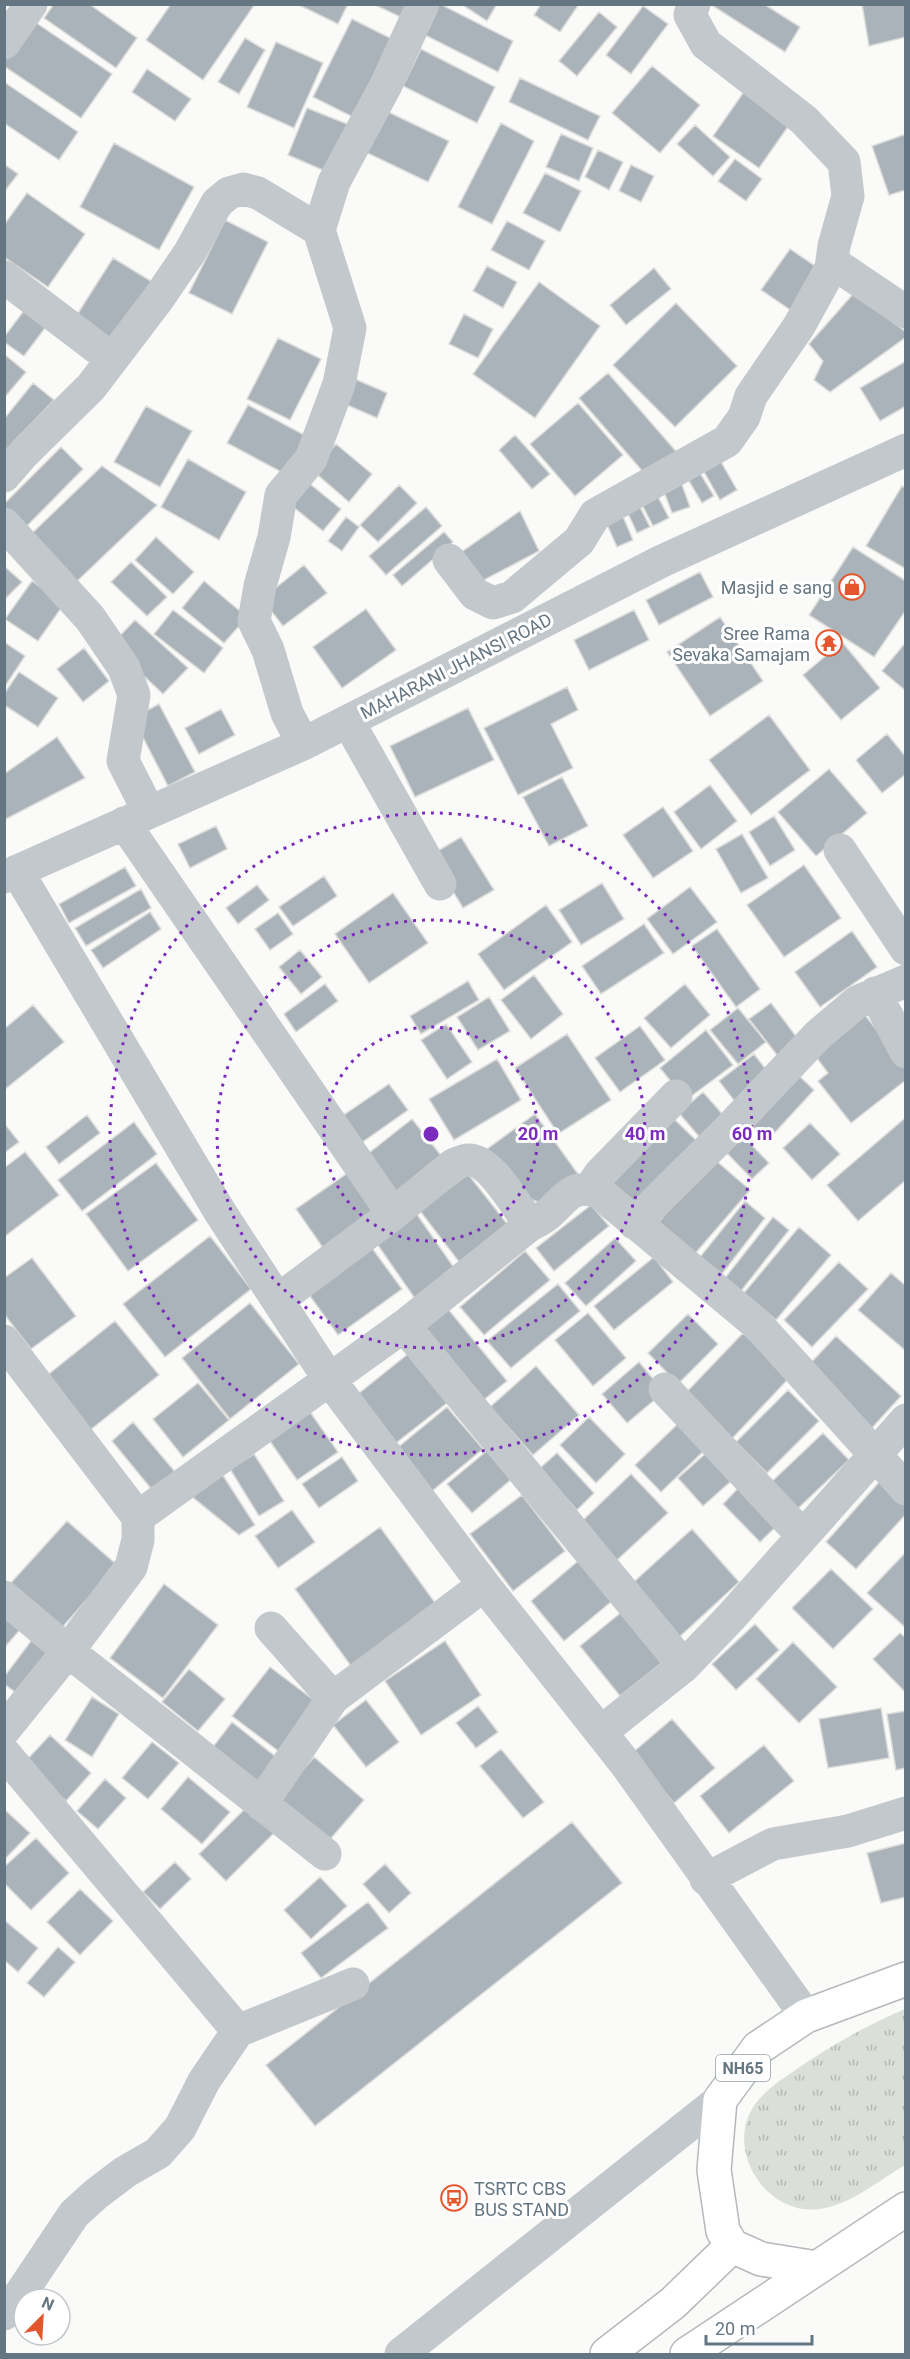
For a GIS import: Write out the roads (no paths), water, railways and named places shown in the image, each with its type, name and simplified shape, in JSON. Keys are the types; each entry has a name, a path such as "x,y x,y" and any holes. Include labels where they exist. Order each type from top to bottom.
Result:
{"highway":[{"name":"NH65","path":"732,2246 723,2231 714,2170 720,2100 758,2048 806,2016 906,1979"},
{"path":"701,2351 817,2268 906,2209"},
{"path":"607,2355 673,2303 732,2246 761,2259 817,2268"}],"street":[{"path":"4,43 31,4"},
{"path":"303,744 287,714 268,650 254,621 260,586 274,537 281,495 311,459 339,384 350,328 319,230 334,182 386,85 423,4"},
{"path":"449,560 475,594 493,603 512,597 579,541 595,515 727,441 744,417 751,396 816,298 832,262 834,246 848,196 844,162 804,120 706,44 690,15 694,4"},
{"path":"4,476 91,387 171,280 217,203 229,193 243,189 258,193 319,230"},
{"path":"832,262 906,312"},
{"path":"4,277 112,359"},
{"name":"MAHARANI JHANSI ROAD","path":"10,874 303,744 662,561 906,450"},
{"path":"4,524 90,618 124,668 134,695 123,761 136,817 393,1214"},
{"path":"348,721 440,884"},
{"path":"840,850 906,949"},
{"path":"10,874 220,1212 329,1379 484,1585 601,1732 806,2016"},
{"path":"634,1223 726,1132 818,1035 857,1002 906,981"},
{"path":"875,993 906,1052"},
{"path":"590,1189 600,1174 676,1096"},
{"path":"278,1300 393,1214 453,1165 462,1161 472,1160 489,1169 530,1225"},
{"path":"138,1517 404,1326 530,1225 547,1215 565,1196 580,1189 590,1189 600,1193 758,1324 906,1489"},
{"path":"404,1326 684,1666"},
{"path":"4,1341 138,1517 138,1540 131,1567 68,1651 4,1730"},
{"path":"665,1389 802,1535"},
{"path":"601,1732 684,1666 731,1617 906,1420"},
{"path":"261,1804 333,1698 484,1585"},
{"path":"4,1597 68,1651 325,1854"},
{"path":"272,1628 333,1698"},
{"path":"4,1753 238,2031"},
{"path":"706,1879 773,1844 848,1831 906,1813"},
{"path":"4,2314 11,2308 74,2214 125,2172 158,2153 180,2128 204,2081 238,2031 353,1984"},
{"path":"402,2355 720,2100"}],"place":[{"name":"Masjid e sang","path":"852,587"},
{"name":"Sree Rama Sevaka Samajam","path":"829,643"},
{"name":"TSRTC CBS BUS STAND","path":"454,2198"}]}
